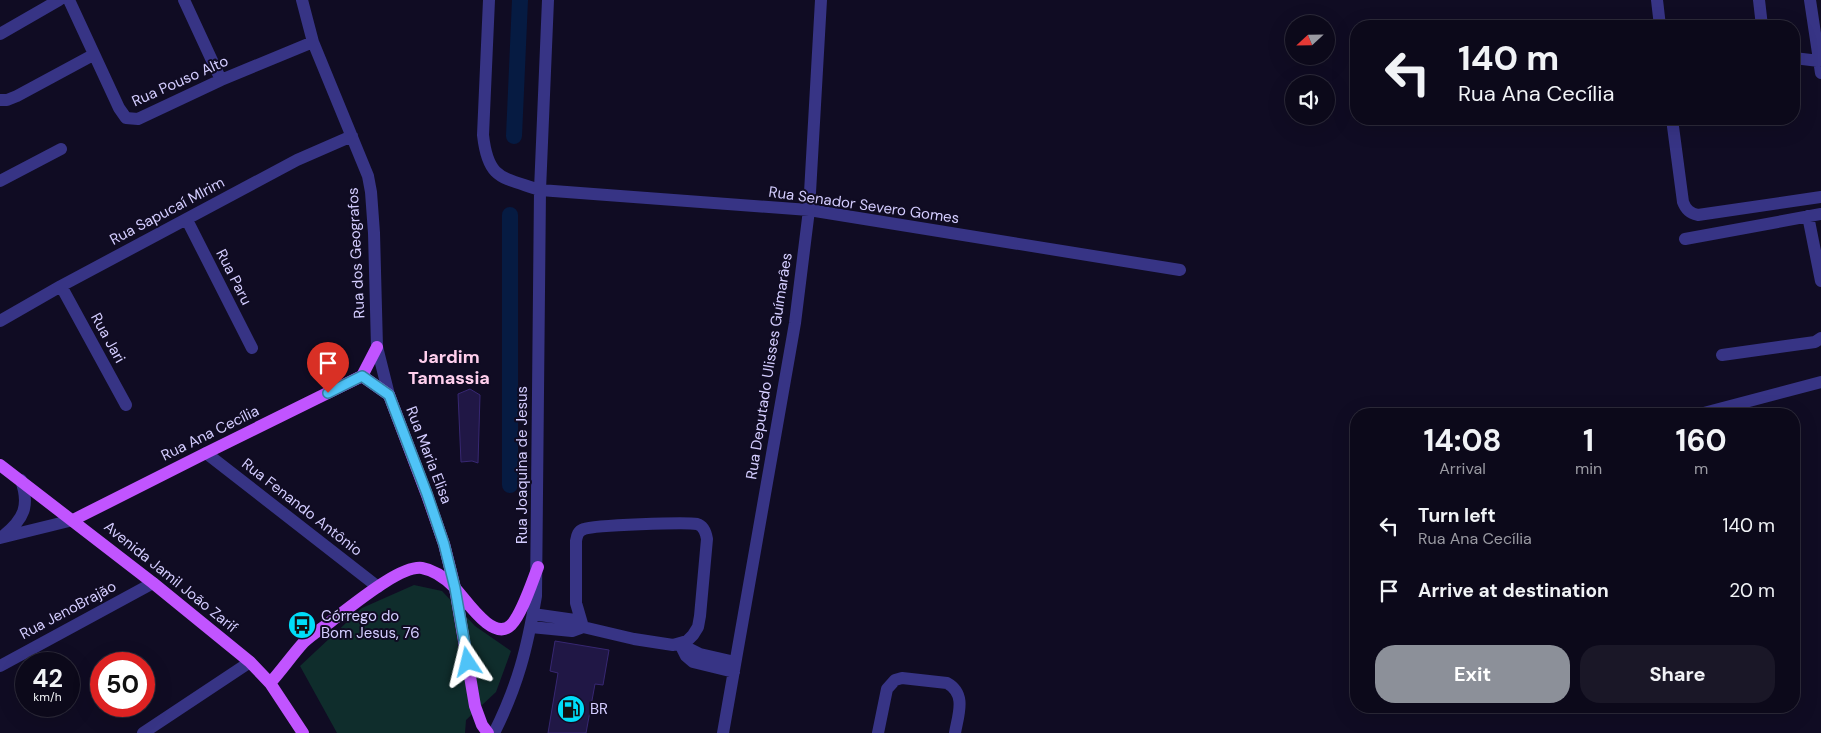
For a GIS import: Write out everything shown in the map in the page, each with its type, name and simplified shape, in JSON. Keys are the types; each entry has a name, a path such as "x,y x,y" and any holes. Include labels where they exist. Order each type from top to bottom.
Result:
{"main road":[{"path":"362,376 377,347"},
{"name":"Rua Maria Elisa","path":"362,376 389,395 444,544 455,588 475,706 482,725 488,733"},
{"name":"Rua Ana Cecília","path":"74,520 362,376"},
{"name":"Avenida Jamil João Zarif","path":"0,465 74,520 250,662 270,683 303,733"},
{"path":"270,683 306,641 378,587 408,570 420,568 444,579 455,588 489,625 499,630 511,626 538,566"}],"street":[{"path":"0,34 58,0"},
{"name":"Rua Pouso Alto","path":"69,0 119,108 126,118 132,120 146,116 221,80 313,42"},
{"path":"184,0 221,80"},
{"name":"Rua dos Geografos","path":"302,0 313,42 368,176 374,233 377,347 389,395"},
{"path":"489,0 483,136 485,152 490,166 496,173 540,190"},
{"name":"Rua Joaquina de Jesus","path":"494,733 506,710 519,675 536,596 538,566 540,190 548,0"},
{"name":"Rua Deputado Ulisses Guímarâes","path":"723,733 795,323 809,210 821,0"},
{"path":"1656,0 1659,20"},
{"path":"1760,0 1762,20"},
{"path":"1800,60 1820,67 1810,0"},
{"path":"0,100 8,100 17,96 93,55"},
{"path":"1673,125 1683,202 1692,213 1698,214 1821,196"},
{"name":"Rua Sapucaí MIrim","path":"0,321 61,286 297,160 352,136"},
{"path":"0,181 61,149"},
{"name":"Rua Senador Severo Gomes","path":"540,190 809,210 1180,270"},
{"path":"1685,239 1815,215 1821,280"},
{"name":"Rua Paru","path":"187,220 252,348"},
{"name":"Rua Jari","path":"61,286 126,404"},
{"path":"1722,355 1814,342 1821,338"},
{"path":"1724,408 1821,382"},
{"name":"Rua Fenando Antônio","path":"206,453 378,587"},
{"path":"0,538 20,520 25,510 26,498 21,480"},
{"path":"0,538 74,520"},
{"path":"532,621 572,631 583,627 665,644 680,644 687,641 693,636 698,627 700,616 707,539 702,527 697,524 609,526 582,529 577,534 576,540 576,603 583,627"},
{"name":"Rua JenoBrajão","path":"0,666 152,583"},
{"path":"680,644 734,667"},
{"path":"143,733 250,662"},
{"path":"878,733 887,689 895,680 902,678 947,683 953,686 960,698 955,733"}],"green space":[{"path":"414,585 442,591 475,626 511,651 496,692 466,720 465,733 337,733 300,666 362,608"}],"building":[{"path":"470,389 480,395 478,463 472,461 461,462 458,394"},
{"name":"BR","path":"555,641 609,650 603,685 595,684 586,733 548,733 558,673 550,671"}],"waterway":[{"path":"514,136 520,0"},
{"path":"510,215 510,485"}],"place":[{"name":"Córrego do Bom Jesus, 76","path":"302,625"},
{"name":"BR","path":"571,709"}],"district":[{"name":"Jardim Tamassia","path":"449,367"}],"route":[{"path":"328,393 362,376 389,395 444,544 455,588 468,662"}]}
